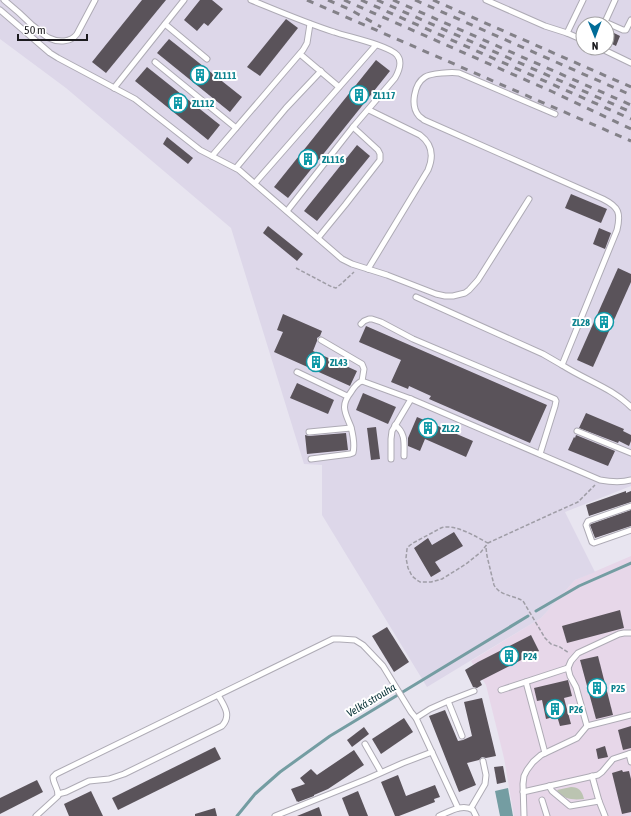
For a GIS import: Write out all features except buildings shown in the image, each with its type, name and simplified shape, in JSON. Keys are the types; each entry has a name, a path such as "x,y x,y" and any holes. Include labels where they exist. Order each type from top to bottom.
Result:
{"lane":[{"path":"4,0 45,35 53,40 61,42 75,37 95,0"},
{"path":"114,88 184,0"},
{"path":"251,0 310,24 390,50 396,55 400,66 395,78 353,127 286,211"},
{"path":"486,0 545,26 567,32 575,36"},
{"path":"567,32 583,0"},
{"path":"608,16 615,0"},
{"path":"0,10 54,56 140,102 200,150 236,168 342,259 352,264 436,294 453,296 465,293 478,280 529,199"},
{"path":"615,26 626,30 631,20"},
{"path":"165,24 207,59"},
{"path":"212,156 300,54 307,43 310,24"},
{"path":"254,183 376,45"},
{"path":"300,54 339,87"},
{"path":"615,55 631,63"},
{"path":"155,62 236,128"},
{"path":"236,168 290,104 321,71"},
{"path":"555,114 454,72 425,77 415,91 414,97 416,112 424,120 603,199 613,204 618,212 620,217 618,230 562,365"},
{"path":"368,269 428,170 432,156 426,139 369,110"},
{"path":"318,238 380,160 378,150 353,127"},
{"path":"416,297 543,354 577,375 616,394 631,407"},
{"path":"361,324 368,319 376,320 413,339 555,399 555,406 540,454"},
{"path":"311,459 352,454 354,449 353,435 346,417 344,405 348,396 362,381 364,369 362,364 321,340"},
{"path":"297,372 348,396"},
{"path":"362,381 411,399 600,480 616,482 631,480"},
{"path":"391,459 391,435 395,425 411,399"},
{"path":"395,425 402,433 404,456"},
{"path":"308,432 351,428"},
{"path":"577,431 631,453"},
{"path":"631,506 588,521 586,525 592,542 594,543 631,530"},
{"path":"587,726 577,691 568,668 574,656 581,651 619,634 631,633"},
{"path":"36,816 57,797 58,790 53,780 53,777 56,774 335,639 355,640 360,642 377,658 416,718 458,808"},
{"path":"502,690 568,668"},
{"path":"526,682 545,753"},
{"path":"416,718 430,709 474,691"},
{"path":"58,794 66,792 89,781 110,779 119,776 222,726 226,721 227,715 226,709 218,695"},
{"path":"448,701 462,736"},
{"path":"524,816 524,776 537,758 577,738 587,726 631,715"},
{"path":"365,744 381,772"},
{"path":"276,816 403,762 432,752"},
{"path":"523,792 600,774 613,759 630,754 631,762"},
{"path":"471,808 485,784 486,778 483,761"},
{"path":"592,776 605,816"},
{"path":"549,786 552,791 570,806 599,801"},
{"path":"542,800 547,816"},
{"path":"439,816 458,808 466,807 471,808 476,816"}],"path":[{"path":"296,268 336,288 359,266"},
{"path":"488,543 456,528 445,526 413,543 406,554 406,563 412,576 416,580 424,582 442,579 466,564 481,552 488,543 578,502 600,480"},
{"path":"486,546 487,556 496,589 502,593 519,598 523,601 545,638 552,644 574,656"}],"shaded area":[{"path":"0,0 631,0 631,486 565,512 595,572 575,580 541,618 427,687 322,515 322,465 304,464 231,228 66,88 0,39"},
{"path":"631,556 631,816 514,816 504,758 486,685 471,661 541,618 575,580"}],"green space":[{"path":"571,787 580,790 584,799 566,798 557,790"}],"water":[{"path":"508,788 513,816 500,816 495,791"}],"waterway":[{"name":"Velká strouha","path":"536,611 579,586 631,563"},
{"name":"Velká strouha","path":"237,816 255,794 280,772 330,736 528,616"}],"railway":[{"path":"307,0 631,141"},
{"path":"328,0 349,9 381,27"},
{"path":"344,0 553,92 631,129"},
{"path":"361,0 631,119"},
{"path":"377,0 631,112"},
{"path":"393,0 631,105"},
{"path":"415,0 631,95"},
{"path":"433,0 631,87"}],"place":[{"name":"ZL111","path":"200,75"},
{"name":"ZL117","path":"359,95"},
{"name":"ZL112","path":"178,103"},
{"name":"ZL116","path":"308,159"},
{"name":"ZL28","path":"604,322"},
{"name":"ZL43","path":"316,362"},
{"name":"ZL22","path":"428,428"},
{"name":"P24","path":"509,656"},
{"name":"P25","path":"597,688"},
{"name":"P26","path":"555,709"}]}
